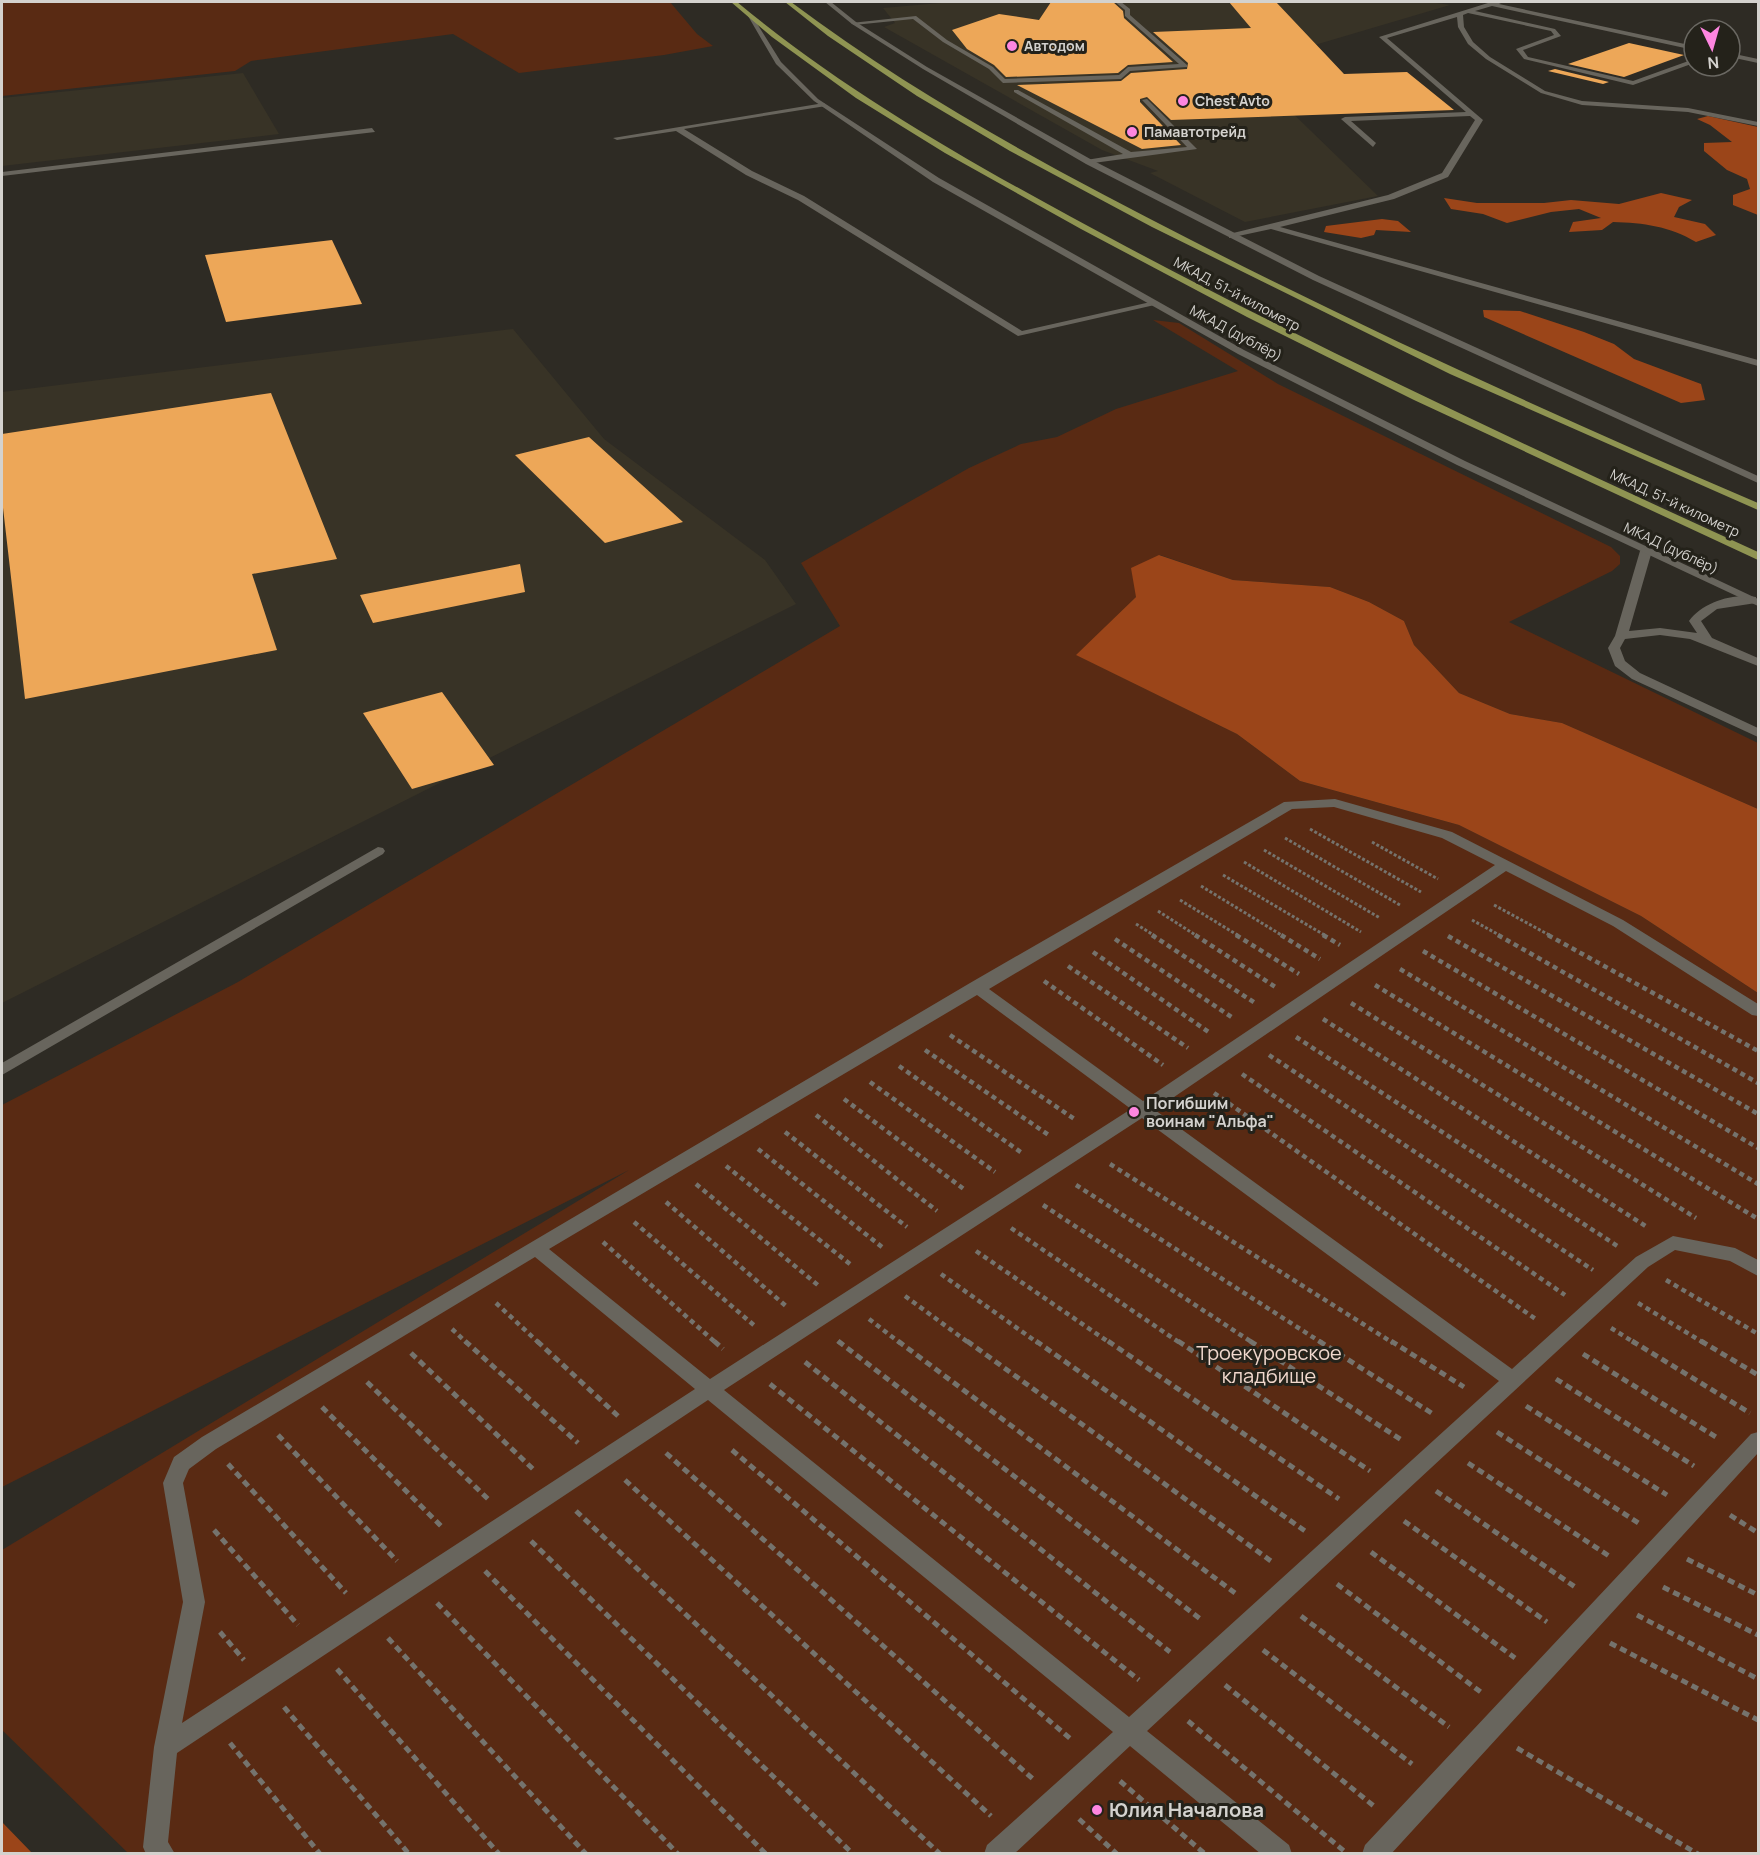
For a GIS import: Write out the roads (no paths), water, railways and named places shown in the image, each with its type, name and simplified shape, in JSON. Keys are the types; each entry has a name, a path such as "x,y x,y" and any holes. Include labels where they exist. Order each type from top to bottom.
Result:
{"highway":[{"name":"МКАД, 51-й километр","path":"734,2 836,80 931,140 1207,294 1516,445 1758,556"},
{"name":"МКАД, 51-й километр","path":"789,2 888,73 984,133 1245,272 1566,425 1758,507"}],"street":[{"path":"828,2 855,23 1024,127 1232,236 1389,312 1758,480"},
{"path":"855,23 914,17 945,40 991,68 1003,81 1121,77 1128,69 1185,66 1127,15 1128,10 1118,2"},
{"path":"1232,236 1391,197 1445,175 1479,120 1382,37 1500,2"},
{"path":"1490,4 1682,45"},
{"path":"1463,13 1553,30 1558,36 1519,49 1526,58 1633,83 1682,65"},
{"path":"1463,13 1461,27 1470,43 1488,58 1544,92 1582,104 1688,110 1758,124"},
{"name":"МКАД (дублёр)","path":"751,16 778,63 824,105 936,180 1240,352 1461,463 1755,602"},
{"path":"1742,58 1758,61"},
{"path":"1016,91 1131,155"},
{"path":"1089,162 1193,149 1145,100"},
{"path":"617,138 824,105"},
{"path":"1373,145 1346,119 1472,114"},
{"path":"677,129 748,173 801,198 1021,334 1155,304"},
{"path":"2,174 372,130"},
{"path":"1272,227 1758,363"},
{"path":"1646,551 1621,636 1614,648 1619,663 1636,676 1758,734"},
{"path":"1706,638 1695,621 1702,610 1721,603 1755,602"},
{"path":"1621,636 1649,630 1680,632 1706,638 1758,662"},
{"path":"163,1854 155,1847 166,1747 194,1602 173,1483 181,1463 209,1443 924,1017 1289,805 1335,803 1447,835 1618,923 1758,1011"},
{"path":"2,1070 378,851"},
{"path":"166,1747 745,1366 1080,1151 1506,864"},
{"path":"976,987 1142,1110 1488,1404"},
{"path":"996,1854 1641,1264 1673,1243 1735,1255 1758,1269"},
{"path":"536,1248 1280,1854"},
{"path":"1374,1854 1752,1448"}],"place":[{"name":"Автодом","path":"1012,46"},
{"name":"Chest Avto","path":"1183,101"},
{"name":"Памавтотрейд","path":"1132,132"},
{"name":"Погибшим воинам \"Альфа\"","path":"1134,1112"},
{"name":"Юлия Началова","path":"1097,1810"}],"park label":[{"name":"Троекуровское кладбище","path":"1269,1364"}]}
